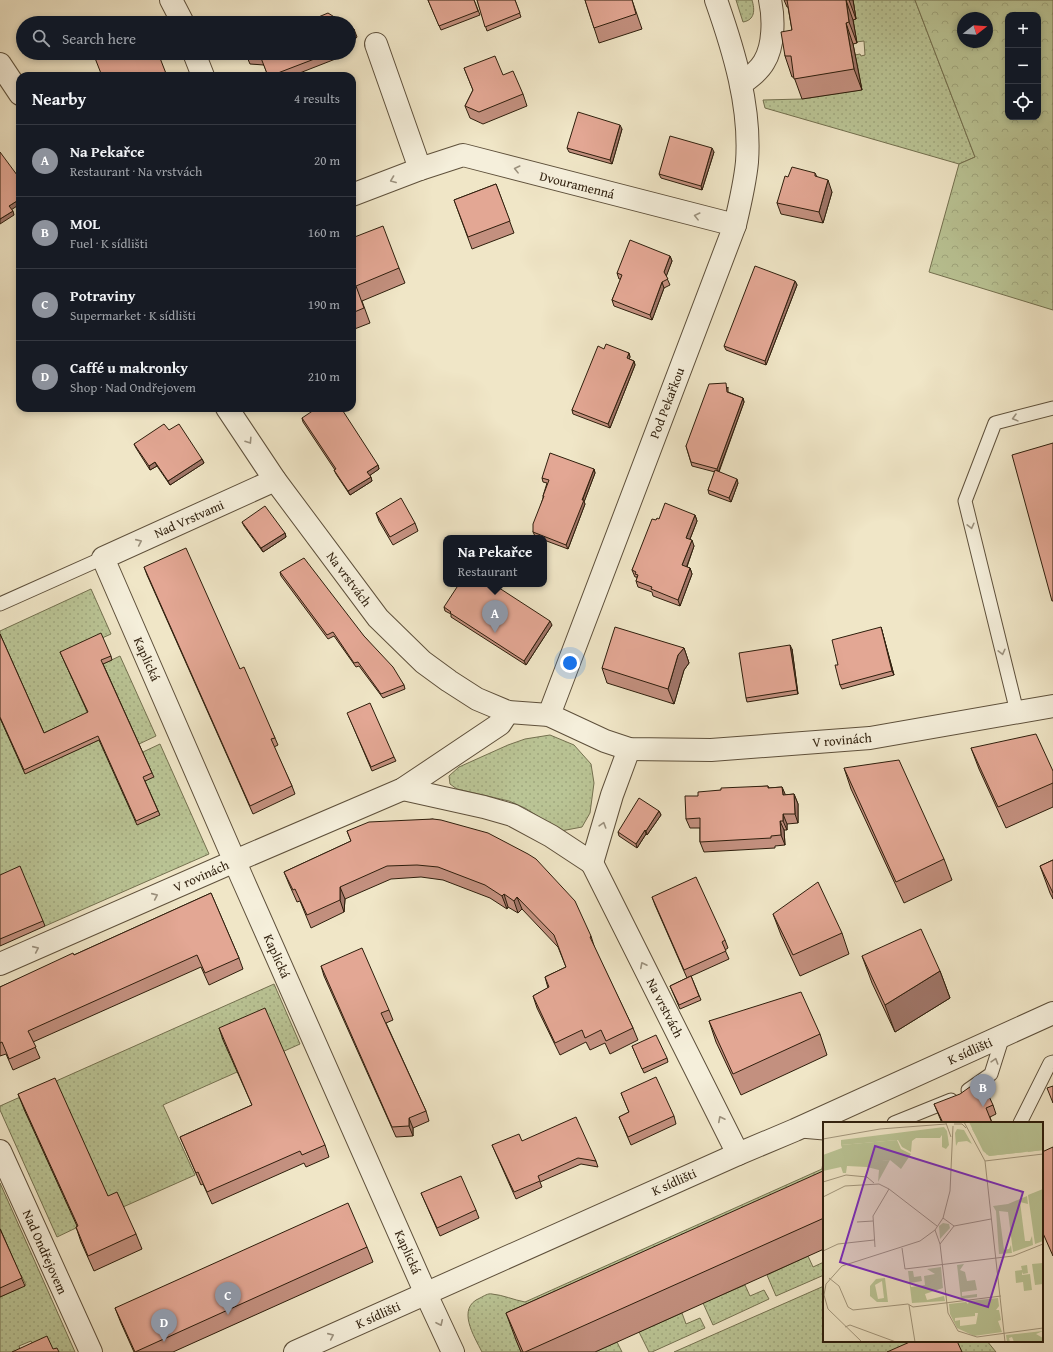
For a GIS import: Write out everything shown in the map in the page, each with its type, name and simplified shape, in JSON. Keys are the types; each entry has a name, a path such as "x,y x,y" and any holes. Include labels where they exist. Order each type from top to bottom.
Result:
{"street":[{"path":"171,0 179,16"},
{"name":"Pod Pekařkou","path":"549,715 735,225 747,162 747,124 741,84 716,0"},
{"path":"741,84 764,63 768,54 772,28 772,9 770,0"},
{"path":"376,44 420,169"},
{"path":"197,60 202,72"},
{"path":"0,64 16,88"},
{"name":"Dvouramenná","path":"356,193 420,169 463,155 735,225"},
{"name":"Na vrstvách","path":"230,412 274,480 378,618 423,662 449,681 477,699 508,712"},
{"name":"Nad Vrstvami","path":"104,558 274,480"},
{"name":"Kaplická","path":"104,558 235,861 426,1294 454,1352"},
{"name":"V rovinách","path":"0,964 402,789 500,724 508,712 549,715 605,741 629,749 711,750 870,738 1053,706"},
{"path":"402,789 484,806 512,815 552,836 592,863 612,795 629,749"},
{"name":"Na vrstvách","path":"592,863 738,1154"},
{"name":"K sídlišti","path":"295,1352 795,1130 1053,1013"},
{"name":"Nad Ondřejovem","path":"0,1151 90,1352"}],"lane":[{"path":"1017,712 964,501 995,423 1053,408"},
{"path":"0,604 104,558"},
{"path":"896,1122 960,1096 991,1074 1003,1036"},
{"path":"1020,1122 1050,1063 1053,1062"},
{"path":"795,1130 823,1133"}],"green space":[{"path":"736,0 752,0 754,11 752,17 747,21 743,22"},
{"path":"853,0 915,0 975,157 959,164 765,108 763,100 802,99 861,90 855,55 865,55 864,41 856,42 853,20 856,19"},
{"path":"915,0 1053,0 1053,310 929,272 959,164 975,157"},
{"path":"91,589 111,634 62,656 89,716 46,737 0,636 0,631"},
{"path":"120,656 156,736 139,744 103,664"},
{"path":"0,718 25,773 99,740 145,781 143,752 160,744 209,854 45,926 0,881"},
{"path":"550,735 574,745 591,764 594,783 590,813 582,827 561,831 525,808 509,801 457,789 450,784 449,776 459,767 525,739"},
{"path":"274,984 300,1044 163,1105 195,1175 114,1211 24,1109 78,1227 57,1237 0,1110 0,1106"},
{"path":"823,1162 823,1202 516,1340 521,1352 482,1352 472,1331 468,1315 469,1308 480,1298 490,1294 500,1295 525,1302 822,1169"},
{"path":"0,1183 75,1352 58,1352 34,1347 31,1341 19,1346 21,1352 0,1352 0,1297 26,1285 20,1275 0,1228"},
{"path":"808,1256 813,1267 823,1262 823,1275 776,1296 767,1275"},
{"path":"745,1285 750,1296 764,1290 769,1299 713,1325 703,1303"},
{"path":"823,1286 823,1342 988,1342 996,1352 962,1352 960,1348 952,1352 674,1352"},
{"path":"682,1313 686,1324 700,1318 705,1328 649,1352 639,1332"},
{"path":"617,1342 622,1352 595,1352"}],"building":[{"path":"428,0 474,0 478,11 439,26"},
{"path":"477,0 515,0 520,13 485,27"},
{"path":"585,0 632,0 636,14 594,28"},
{"path":"787,0 846,0 849,22 846,23 854,69 794,79 791,56 785,56 781,32 792,30"},
{"path":"328,13 333,16 321,16"},
{"path":"495,56 503,75 513,71 523,94 479,112 465,106 473,90 464,68"},
{"path":"96,60 161,60 165,72 100,72"},
{"path":"262,60 312,60 280,72 266,72"},
{"path":"578,112 620,125 610,160 567,148"},
{"path":"670,136 712,148 701,186 659,174"},
{"path":"0,152 16,174 16,202 9,206 13,211 0,219"},
{"path":"792,167 815,173 815,176 828,180 819,212 777,203 785,176 788,177"},
{"path":"496,184 510,221 468,237 454,200"},
{"path":"383,226 399,268 356,286 356,236"},
{"path":"630,240 670,256 664,272 668,279 662,282 650,315 612,300 622,275 617,273"},
{"path":"755,266 795,281 765,361 724,346"},
{"path":"356,286 364,308 356,311"},
{"path":"606,344 629,353 627,358 634,361 608,424 572,410 598,346 604,349"},
{"path":"726,383 727,392 743,398 717,469 691,462 686,446 709,384"},
{"path":"311,412 344,412 378,465 367,472 371,477 348,491 334,470 336,469 302,418"},
{"path":"164,424 169,430 179,424 202,459 168,481 155,462 149,466 134,444"},
{"path":"1053,443 1053,601 1052,601 1012,455"},
{"path":"550,453 594,469 582,500 584,500 566,545 547,538 547,535 541,535 533,532 533,524 549,480 542,478"},
{"path":"715,470 737,479 729,498 708,490"},
{"path":"401,498 415,523 390,537 376,513"},
{"path":"665,503 695,515 686,538 692,540 682,565 690,568 678,600 636,581 638,575 632,570 652,519 659,519"},
{"path":"265,506 285,533 261,548 242,522"},
{"path":"186,548 240,669 244,667 275,738 271,739 292,786 250,806 144,567"},
{"path":"304,558 364,636 393,667 404,685 381,694 358,662 354,663 333,632 327,635 280,572"},
{"path":"457,587 498,587 550,621 524,661 450,613 451,612 444,607"},
{"path":"615,627 684,648 678,655 668,689 602,668"},
{"path":"881,627 892,671 840,685 835,665 838,665 832,640"},
{"path":"101,633 111,656 101,660 152,773 143,777 158,811 136,821 98,736 24,770 0,717 0,634 44,733 88,712 60,652"},
{"path":"790,645 797,690 746,698 739,653"},
{"path":"370,703 394,757 371,767 347,713"},
{"path":"1036,734 1053,771 1053,783 998,807 971,748"},
{"path":"899,760 944,859 896,882 844,768"},
{"path":"768,786 768,788 782,787 783,795 794,794 795,814 783,814 783,821 780,821 781,835 771,836 771,838 700,842 700,818 686,819 685,796 698,796 698,792 721,790 721,788"},
{"path":"639,798 659,811 636,844 618,832"},
{"path":"433,819 488,833 536,859 575,901 591,936 590,937 633,1028 606,1041 601,1030 585,1038 582,1030 555,1043 533,996 549,987 545,977 566,967 554,935 517,897 514,901 504,894 502,896 485,885 438,867 417,865 387,866 340,887 340,900 307,915 295,889 293,890 284,872 351,841 347,831 369,822"},
{"path":"1053,860 1053,893 1040,866"},
{"path":"20,866 43,921 0,939 0,875"},
{"path":"696,877 725,940 722,942 726,951 684,970 652,897"},
{"path":"818,882 842,933 793,955 773,914"},
{"path":"211,893 239,958 205,973 197,955 28,1031 36,1047 9,1059 2,1042 0,1043 0,987 73,953 74,955"},
{"path":"921,929 940,971 885,1005 862,956"},
{"path":"362,948 389,1010 381,1013 426,1111 409,1118 409,1126 392,1127 321,966"},
{"path":"691,976 699,996 679,1005 670,986"},
{"path":"801,992 820,1034 733,1074 709,1021"},
{"path":"265,1008 325,1145 302,1155 300,1151 207,1192 198,1172 196,1173 180,1137 252,1105 219,1028"},
{"path":"656,1035 667,1058 642,1069 632,1046"},
{"path":"656,1077 674,1116 628,1137 619,1117 629,1112 621,1093"},
{"path":"55,1078 108,1196 117,1192 136,1234 88,1256 76,1227 78,1226 18,1094"},
{"path":"981,1079 993,1105 986,1108 992,1122 943,1122 934,1104 960,1094"},
{"path":"1053,1086 1053,1103 1047,1088"},
{"path":"576,1117 596,1161 578,1158 538,1176 540,1181 514,1192 492,1145 519,1134 522,1141"},
{"path":"1053,1147 1053,1256 1043,1233 1043,1152"},
{"path":"823,1171 823,1218 525,1352 523,1352 506,1313"},
{"path":"461,1176 476,1210 437,1228 421,1193"},
{"path":"348,1203 367,1247 135,1352 115,1308"},
{"path":"0,1229 22,1278 0,1288"},
{"path":"47,1336 53,1349 57,1348 59,1352 12,1352"},
{"path":"910,1342 957,1342 962,1352 887,1352"}],"place":[{"name":"Na Pekařce","path":"495,633"},
{"name":"MOL","path":"983,1107"},
{"name":"Potraviny","path":"228,1315"},
{"name":"Caffé u makronky","path":"164,1342"}]}
